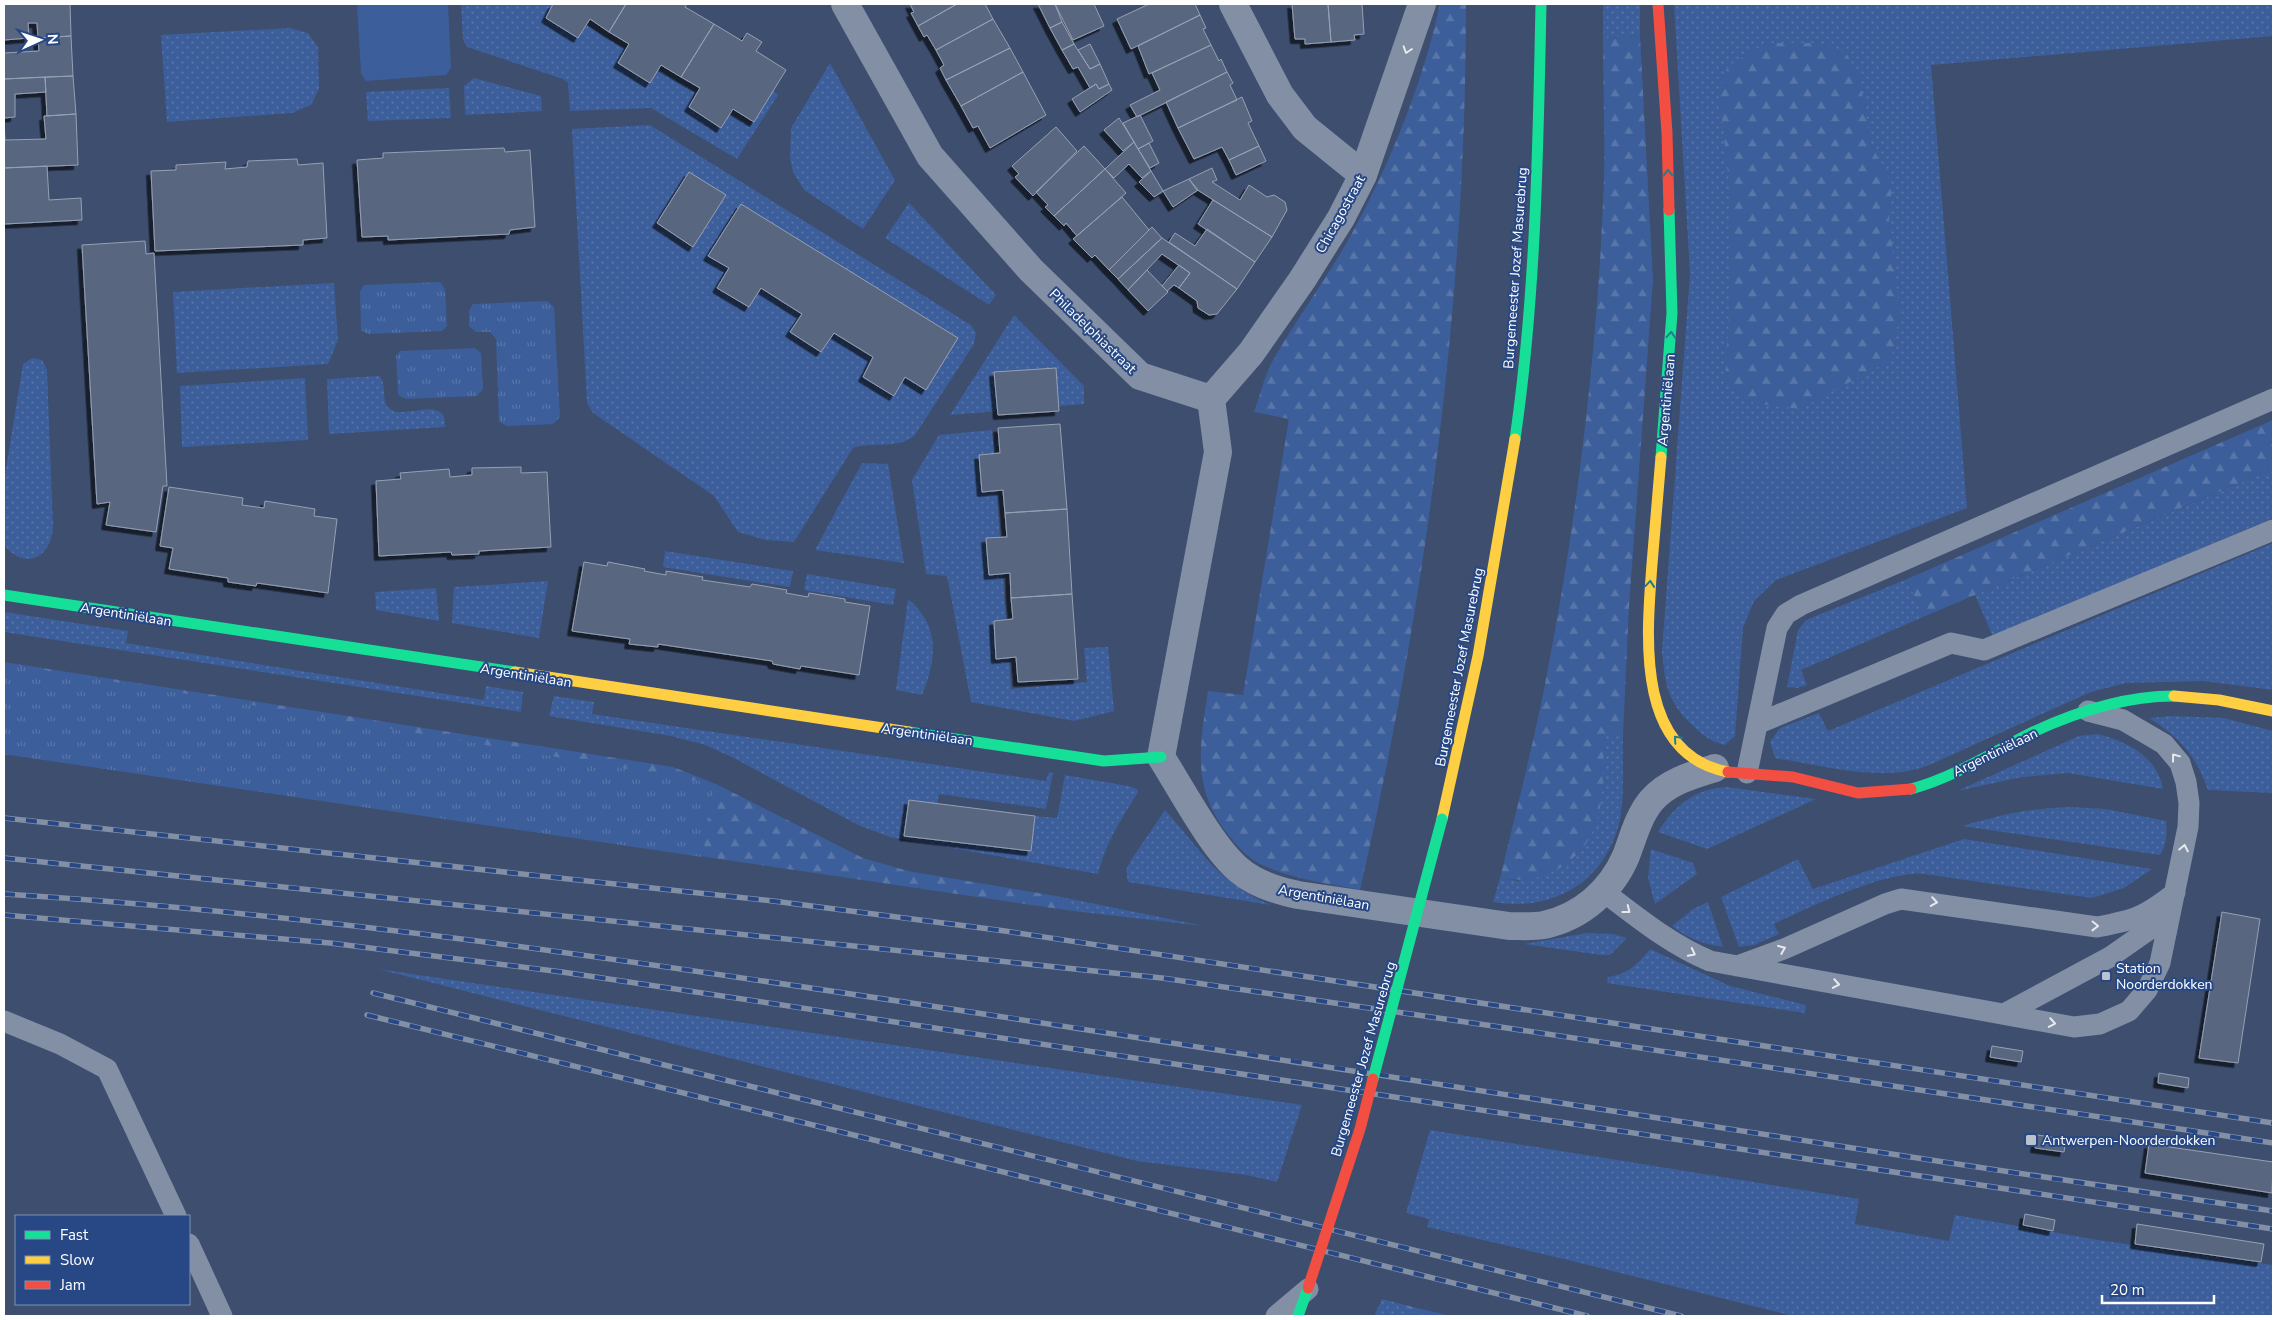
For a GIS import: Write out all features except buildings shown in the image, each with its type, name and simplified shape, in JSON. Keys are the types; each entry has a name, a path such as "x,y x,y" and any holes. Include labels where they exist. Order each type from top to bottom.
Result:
{"street":[{"name":"Philadelphiastraat","path":"845,4 930,156 1031,270 1140,376 1211,399"},
{"path":"1234,4 1280,95 1305,128 1363,175"},
{"name":"Chicagostraat","path":"1211,399 1251,354 1302,280 1341,218 1363,175 1422,4"},
{"name":"Burgemeester Jozef Masurebrug","path":"1298,1316 1360,1129 1442,820 1464,731 1494,574 1525,361 1538,161 1541,4"},
{"name":"Argentiniëlaan","path":"1658,4 1667,133 1672,313 1647,628 1647,658 1651,689 1658,712 1691,756 1715,768 1793,777 1853,792 1911,789 1969,767 2033,732 2088,711 2130,700 2178,695 2231,700 2273,711"},
{"path":"1162,757 1218,452 1211,399"},
{"name":"Argentiniëlaan","path":"4,594 1104,761 1162,757 1224,856 1240,872 1280,891 1510,926 1542,925 1565,919 1586,907 1604,892 1624,859 1641,816 1652,800 1669,785 1690,775 1715,768"}],"lane":[{"path":"1747,773 1759,723 1777,628 1786,614 2273,399"},
{"path":"1759,723 1951,643 1984,650 2273,530"},
{"path":"1604,892 1639,919 1690,953 1710,961 2074,1026 2100,1024 2129,1011 2148,990 2160,963 2188,826 2189,803 2186,782 2180,763 2164,744 2142,728 2123,720 2088,711"},
{"path":"1737,966 1784,949 1885,904 1901,899 2097,927 2128,922 2149,914 2175,892"},
{"path":"2004,1014 2110,957 2150,929 2175,892"},
{"path":"4,1021 60,1044 107,1069 176,1215"},
{"path":"190,1246 222,1316"},
{"path":"1276,1316 1308,1288"}],"green space":[{"path":"357,4 448,4 451,68 446,75 366,81 361,74"},
{"path":"461,4 552,4 751,126 773,91 778,95 737,159 651,108 570,111 568,83 563,79 467,47 463,40"},
{"path":"1440,4 1466,4 1459,227 1450,339 1423,561 1384,781 1360,890 1309,880 1272,869 1260,864 1242,850 1230,837 1216,816 1208,799 1203,782 1201,747 1208,691 1243,695 1289,419 1254,412 1262,387 1272,362 1325,278 1370,200 1406,118 1416,90"},
{"path":"1603,4 1640,4 1640,36 1603,38"},
{"path":"1674,4 2273,4 2273,36 1931,65 1967,508 1776,580 1754,601 1743,628 1735,736 1725,745 1703,735 1677,708 1666,683 1662,651 1690,274"},
{"path":"290,28 308,33 318,47 319,89 311,105 292,113 167,122 161,35"},
{"path":"1640,36 1653,280 1629,607 1623,736 1604,736 1600,808 1589,840 1578,854 1563,866 1540,877 1517,880 1500,878 1546,679 1568,555 1585,430 1597,304 1604,179 1603,38"},
{"path":"1767,43 1816,43 1846,53 1859,75 1871,145 1892,184 1889,219 1900,314 1891,360 1800,409 1754,403 1725,383 1731,277 1730,192 1719,91 1728,66"},
{"path":"830,63 895,180 863,229 804,190 793,172 790,158 791,128"},
{"path":"474,78 541,96 542,111 465,115 464,86"},
{"path":"449,88 451,118 368,121 366,92"},
{"path":"650,125 971,325 976,333 974,344 915,435 909,440 894,444 853,448 794,542 766,540 738,532 714,496 593,413 587,403 572,129"},
{"path":"909,203 996,295 989,305 885,238"},
{"path":"440,282 445,289 447,326 442,331 368,334 361,330 360,292 364,285"},
{"path":"334,283 338,340 328,364 177,373 173,292"},
{"path":"547,301 554,307 560,417 553,424 506,426 499,421 496,339 490,332 476,332 469,326 469,311 473,304"},
{"path":"1014,315 1084,386 1084,404 950,415"},
{"path":"475,348 481,353 483,389 477,396 406,399 398,395 396,356 400,351"},
{"path":"32,358 42,360 47,370 53,526 48,546 43,553 28,559 20,558 4,545 4,481 23,364"},
{"path":"379,376 382,379 385,402 390,409 396,412 433,410 444,416 445,427 329,434 327,379"},
{"path":"305,378 308,440 182,447 180,386"},
{"path":"2273,420 2273,469 1923,617 1907,579"},
{"path":"992,430 1011,689 1087,682 1084,648 1108,647 1114,711 1074,721 971,702 947,576 926,574 912,480 939,435"},
{"path":"862,463 888,464 904,563 815,550"},
{"path":"2273,469 2273,518 1993,637 1975,595"},
{"path":"2273,543 2273,690 2203,681 2126,683 2091,692 1927,766 1909,771 1871,773 1775,758 1770,742 1780,728 1819,713 1828,731"},
{"path":"665,551 793,571 790,587 663,567"},
{"path":"807,574 896,589 893,605 804,590"},
{"path":"1907,579 1923,617 1801,670 1807,685 1797,688 1787,687 1798,630 1806,620"},
{"path":"548,581 539,638 452,623 454,587"},
{"path":"436,588 439,621 376,610 375,592"},
{"path":"908,599 926,620 933,643 931,668 922,695 896,690"},
{"path":"4,612 128,631 126,643 484,700 486,686 523,692 521,712 4,632"},
{"path":"4,662 673,767 716,784 863,858 908,871 1056,896 1073,911 4,754"},
{"path":"4,663 716,784 702,857 4,754"},
{"path":"554,696 594,702 592,714 1046,781 1049,772 1053,773 1046,809 939,794 937,804 909,800 905,836 1030,851 1035,816 1057,818 1065,775 1128,786 1137,789 1138,792 1110,841 1098,874 890,837 858,825 734,758 705,745 671,736 549,716"},
{"path":"2171,716 2224,718 2273,731 2273,793 2208,790 2198,767 2186,748 2170,733 2149,718"},
{"path":"2098,734 2120,741 2140,752 2155,768 2163,789 2068,773 2022,777 1957,791 2079,736"},
{"path":"1604,736 1623,736 1623,793 1619,824 1611,845 1601,863 1588,878 1555,898 1515,904 1493,902 1500,878 1519,881"},
{"path":"1727,787 1816,799 1707,849 1658,832 1671,814 1686,800 1705,791"},
{"path":"2071,807 2106,809 2166,821 2164,847 2160,855 1962,826 2016,813"},
{"path":"1165,810 1212,865 1224,876 1253,897 1271,905 1128,882 1126,870 1131,860"},
{"path":"1964,839 2152,869 2124,888 2092,898 1924,874 1908,874 1848,891 1807,908 1774,924 1779,934 1754,945 1739,947 1721,897 1798,859 1813,889"},
{"path":"1651,849 1693,863 1697,874 1655,904 1648,878"},
{"path":"1056,896 1204,926 1073,911"},
{"path":"1708,902 1723,947 1696,940 1672,926 1693,909"},
{"path":"1587,933 1613,934 1627,938 1610,955 1524,944"},
{"path":"1650,949 1730,986 1806,1005 1805,1013 1607,983 1608,977 1621,974 1632,968"},
{"path":"378,969 1302,1105 1277,1182 1246,1175 1137,1161"},
{"path":"1430,1130 1859,1199 1855,1224 1949,1241 1955,1215 2098,1240 2273,1265 2273,1316 1793,1316 1427,1227 1429,1219 1406,1213"},
{"path":"1382,1299 1405,1305 1415,1316 1374,1316"},
{"path":"1405,1305 1451,1316 1415,1316"}],"railway":[{"path":"4,818 773,901 1005,931 2273,1123"},
{"path":"4,858 1162,978 2273,1143"},
{"path":"4,894 245,914 365,927 605,958 2273,1211"},
{"path":"4,915 330,943 562,972 2273,1229"},
{"path":"373,993 1681,1316"},
{"path":"367,1015 1587,1316"}],"traffic: fast":[{"path":"1515,439 1528,331 1532,276 1541,4"},
{"path":"1661,457 1672,313 1669,210"},
{"path":"4,595 515,672"},
{"path":"1911,789 1943,778 1974,764 2033,732 2066,718 2120,702 2174,696"},
{"path":"909,732 1104,761 1161,757"},
{"path":"1373,1079 1442,819"},
{"path":"1298,1316 1308,1288"}],"traffic: slow":[{"path":"1442,819 1478,656 1515,439"},
{"path":"1661,457 1650,592 1649,656 1653,688 1661,717 1676,742 1698,761 1728,772"},
{"path":"515,672 909,732"},
{"path":"2174,696 2219,700 2273,711"}],"traffic: jam":[{"path":"1658,4 1667,133 1669,210"},
{"path":"1728,772 1793,777 1858,793 1911,789"},
{"path":"1308,1288 1360,1129 1373,1079"}],"place":[{"name":"Station Noorderdokken","path":"2106,976"},
{"name":"Antwerpen-Noorderdokken","path":"2031,1140"}]}
